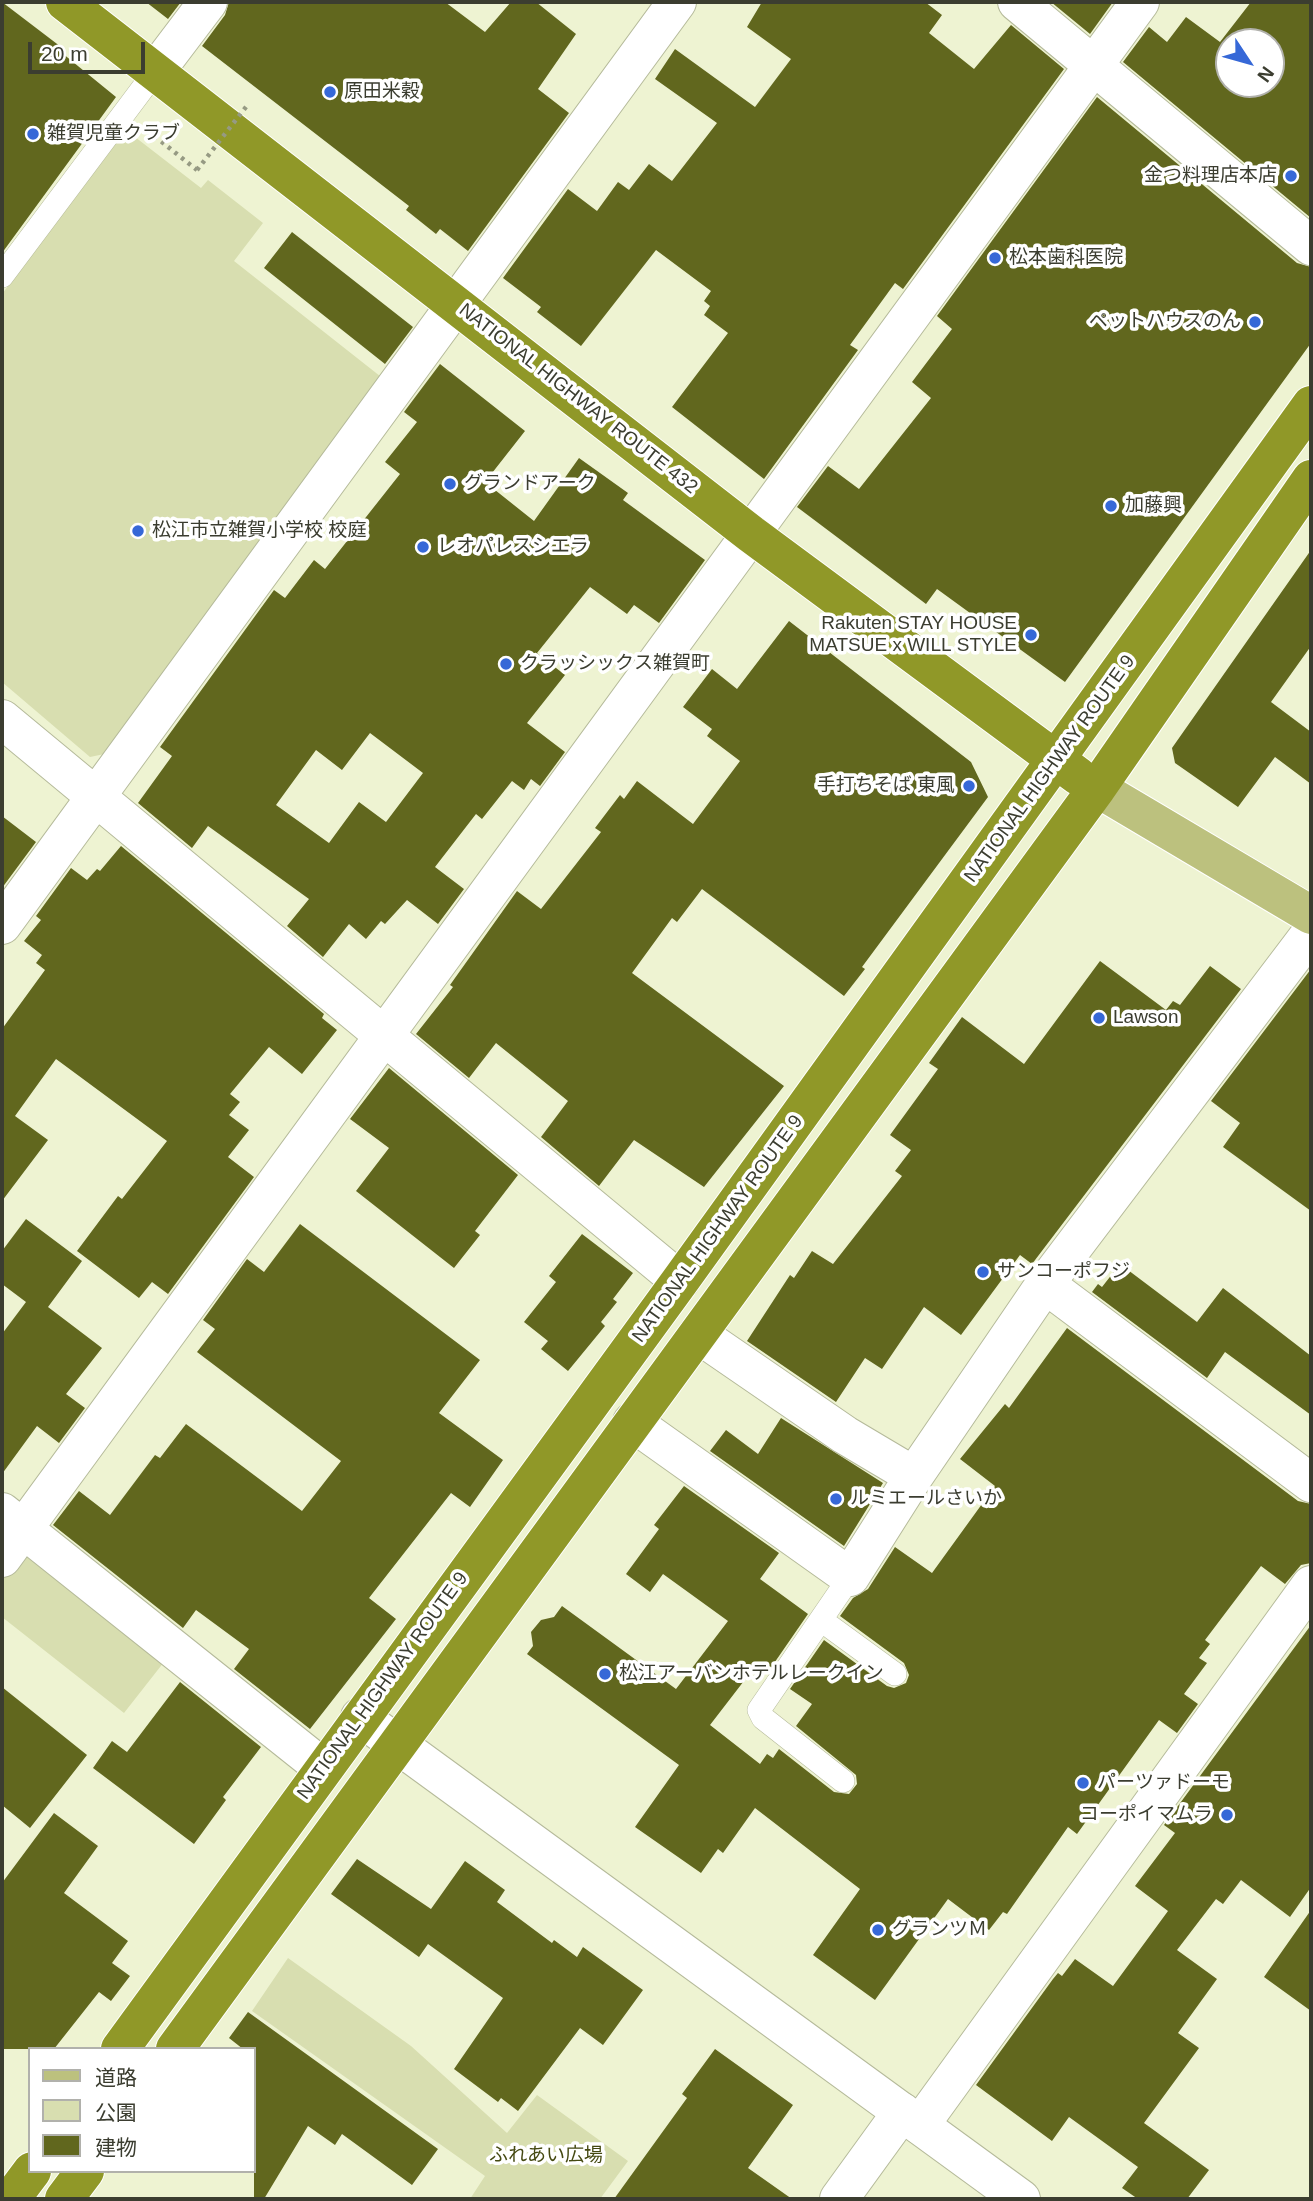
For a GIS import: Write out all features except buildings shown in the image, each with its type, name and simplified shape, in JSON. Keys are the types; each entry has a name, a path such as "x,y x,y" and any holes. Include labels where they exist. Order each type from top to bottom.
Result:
{"highway":[{"name":"NATIONAL HIGHWAY ROUTE 432","path":"65,2 751,534 1056,762 1097,788"},
{"name":"NATIONAL HIGHWAY ROUTE 9","path":"121,2047 680,1282 1311,405"},
{"path":"176,2047 1306,499"},
{"path":"11,2199 30,2173"},
{"path":"64,2199 84,2173"}],"main road":[{"path":"1097,788 1311,915"}],"street":[{"path":"155,72 208,2"},
{"path":"2,925 677,2"},
{"path":"1017,2 1311,246"},
{"path":"323,1768 9,1533 383,1036 1140,2"},
{"path":"2,719 680,1282"},
{"path":"632,1422 850,1577 914,1476 1045,1284 1311,933"},
{"path":"1045,1284 1311,1483"},
{"path":"698,1334 845,1434 914,1476"},
{"path":"839,2199 911,2118 1311,1585"},
{"path":"360,1717 1021,2199"}],"lane":[{"path":"2,276 155,72"},
{"path":"843,1781 763,1718 759,1710 850,1577"},
{"path":"821,1620 895,1674"}],"path":[{"path":"144,127 197,170 250,103"}],"green space":[{"name":"松江市立雑賀小学校 校庭","path":"126,130 201,188 208,180 263,223 234,261 385,380 109,753 90,757 2,682 2,294"},
{"path":"24,1552 164,1662 124,1713 2,1617 2,1581"},
{"name":"ふれあい広場","path":"288,1958 411,2046 507,2133 537,2095 628,2161 600,2199 470,2199 485,2176 252,2011"}],"place":[{"name":"原田米穀","path":"330,92"},
{"name":"雑賀児童クラブ","path":"33,134"},
{"name":"金つ料理店本店","path":"1291,176"},
{"name":"松本歯科医院","path":"995,258"},
{"name":"ペットハウスのん","path":"1255,322"},
{"name":"グランドアーク","path":"450,484"},
{"name":"加藤興","path":"1111,506"},
{"name":"松江市立雑賀小学校 校庭","path":"138,531"},
{"name":"レオパレスシエラ","path":"423,547"},
{"name":"Rakuten STAY HOUSE MATSUE x WILL STYLE","path":"1031,635"},
{"name":"クラッシックス雑賀町","path":"506,664"},
{"name":"手打ちそば 東風","path":"969,786"},
{"name":"Lawson","path":"1099,1018"},
{"name":"サンコーポフジ","path":"983,1272"},
{"name":"ルミエールさいか","path":"836,1499"},
{"name":"松江アーバンホテルレークイン","path":"605,1674"},
{"name":"パーツァドーモ","path":"1083,1783"},
{"name":"コーポイマムラ","path":"1227,1815"},
{"name":"グランツＭ","path":"878,1930"}]}
